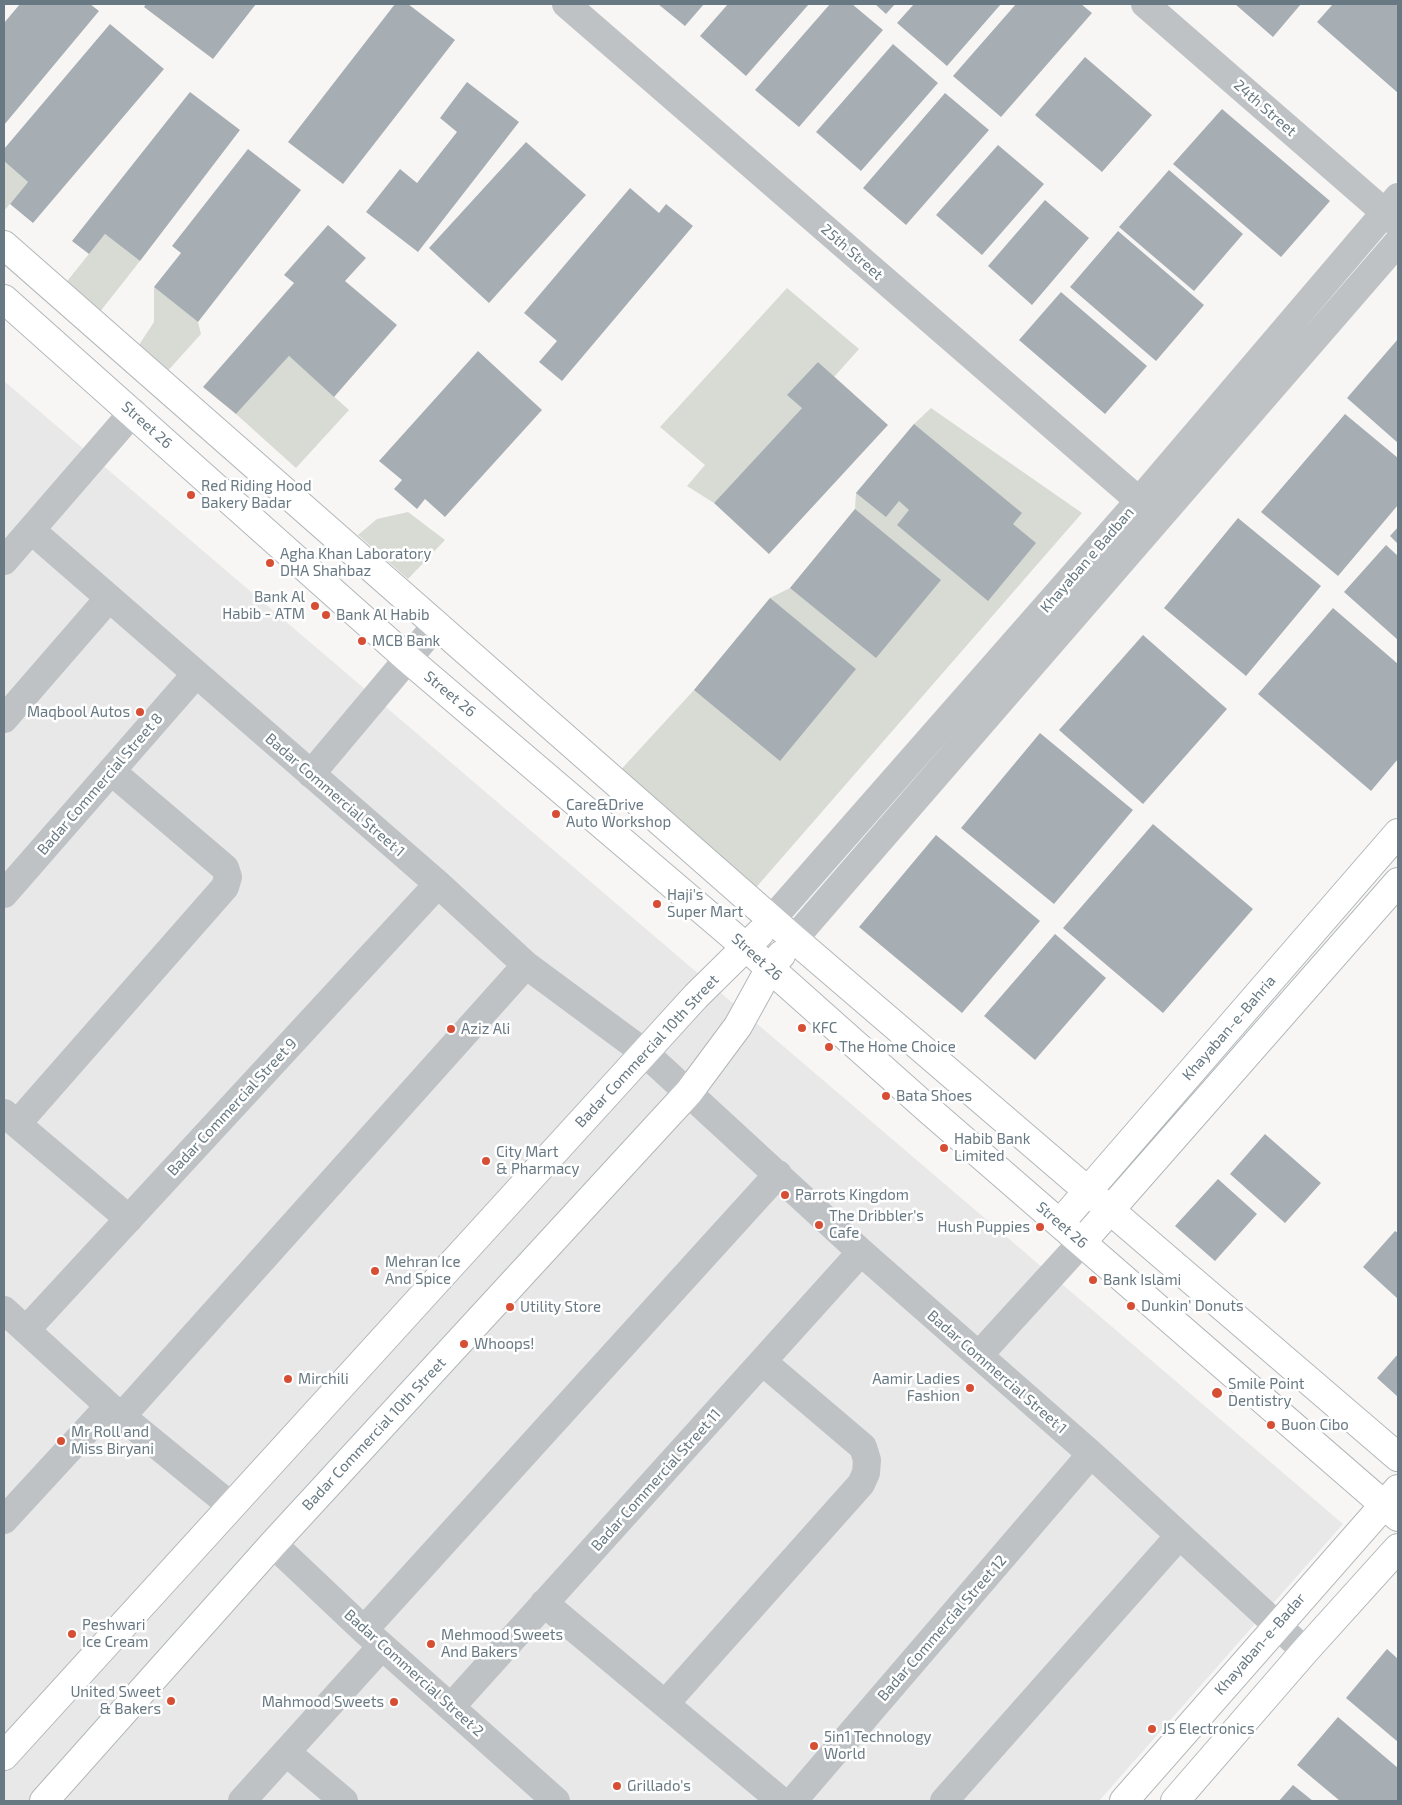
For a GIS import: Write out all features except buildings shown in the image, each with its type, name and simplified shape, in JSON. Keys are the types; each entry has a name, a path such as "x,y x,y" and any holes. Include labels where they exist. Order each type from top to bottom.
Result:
{"main road":[{"path":"4,245 794,939 1398,1457"},
{"name":"Street 26","path":"4,299 408,659 747,948 1082,1242 1393,1504"},
{"name":"Khayaban-e-Bahria","path":"1060,1223 1398,833"},
{"name":"Khayaban-e-Bahria","path":"1082,1242 1398,882"},
{"name":"Badar Commercial 10th Street","path":"4,1756 696,996 747,948 772,919"},
{"name":"Badar Commercial 10th Street","path":"44,1801 273,1544 689,1092 738,1026 770,968 794,939"},
{"name":"Khayaban-e-Badar","path":"1125,1801 1277,1625 1393,1504"},
{"path":"1175,1801 1305,1651 1398,1548"}],"street":[{"name":"25th Street","path":"566,4 1160,518"},
{"name":"24th Street","path":"1144,4 1394,211"},
{"name":"Khayaban e Badban","path":"772,919 1394,211"},
{"name":"Khayaban e Badban","path":"794,939 1398,242"},
{"path":"4,561 133,412"},
{"name":"Badar Commercial Street 1","path":"31,530 438,884 526,965 644,1053 689,1092 861,1252 1091,1454 1305,1651"},
{"path":"4,719 109,598"},
{"path":"311,774 437,624"},
{"name":"Badar Commercial Street 8","path":"4,894 196,674"},
{"path":"111,771 225,868 228,877 225,887 10,1119 128,1219"},
{"name":"Badar Commercial Street 9","path":"26,1330 438,884"},
{"path":"10,1502 115,1411 526,965"},
{"path":"242,1801 286,1752 373,1638 778,1174"},
{"path":"978,1355 1082,1242"},
{"name":"Badar Commercial Street 11","path":"451,1707 861,1252"},
{"path":"4,1310 115,1411 230,1506"},
{"path":"665,1704 861,1484 866,1473 867,1460 863,1447 763,1362"},
{"name":"Badar Commercial Street 12","path":"793,1801 1091,1454"},
{"path":"944,1801 1179,1536"},
{"name":"Badar Commercial Street 2","path":"273,1544 373,1638 556,1801"},
{"path":"544,1603 781,1801"},
{"path":"286,1752 344,1801"}],"shaded area":[{"path":"4,161 28,182 4,211"},
{"path":"105,234 140,261 99,313 64,285"},
{"path":"154,287 198,322 201,334 164,375 135,351 154,322"},
{"path":"787,288 859,349 834,377 818,362 802,408 714,503 687,486 705,465 660,427"},
{"path":"289,356 349,410 296,468 236,414"},
{"path":"4,381 1343,1524 1099,1801 4,1801"},
{"path":"931,408 1082,513 753,891 616,775 694,690 770,598 790,588 855,509 856,493 914,424"},
{"path":"408,512 445,540 408,579 358,535 377,519"}],"place":[{"name":"Red Riding Hood Bakery Badar","path":"191,495"},
{"name":"Agha Khan Laboratory DHA Shahbaz","path":"270,563"},
{"name":"Bank Al Habib - ATM","path":"315,606"},
{"name":"Bank Al Habib","path":"326,615"},
{"name":"MCB Bank","path":"362,641"},
{"name":"Maqbool Autos","path":"140,712"},
{"name":"Care&Drive Auto Workshop","path":"556,814"},
{"name":"Haji's Super Mart","path":"657,904"},
{"name":"KFC","path":"802,1028"},
{"name":"Aziz Ali","path":"451,1029"},
{"name":"The Home Choice","path":"829,1047"},
{"name":"Bata Shoes","path":"886,1096"},
{"name":"Habib Bank Limited","path":"944,1148"},
{"name":"City Mart & Pharmacy","path":"486,1161"},
{"name":"Parrots Kingdom","path":"785,1195"},
{"name":"The Dribbler's Cafe","path":"819,1225"},
{"name":"Hush Puppies","path":"1040,1227"},
{"name":"Mehran Ice And Spice","path":"375,1271"},
{"name":"Bank Islami","path":"1093,1280"},
{"name":"Dunkin' Donuts","path":"1131,1306"},
{"name":"Utility Store","path":"510,1307"},
{"name":"Whoops!","path":"464,1344"},
{"name":"Mirchili","path":"288,1379"},
{"name":"Aamir Ladies Fashion","path":"970,1388"},
{"name":"Smile Point Dentistry","path":"1217,1393"},
{"name":"Buon Cibo","path":"1271,1425"},
{"name":"Mr Roll and Miss Biryani","path":"61,1441"},
{"name":"Peshwari Ice Cream","path":"72,1634"},
{"name":"Mehmood Sweets And Bakers","path":"431,1644"},
{"name":"United Sweet & Bakers","path":"171,1701"},
{"name":"Mahmood Sweets","path":"394,1702"},
{"name":"JS Electronics","path":"1152,1729"},
{"name":"5in1 Technology World","path":"814,1746"},
{"name":"Grillado's","path":"617,1786"}]}
